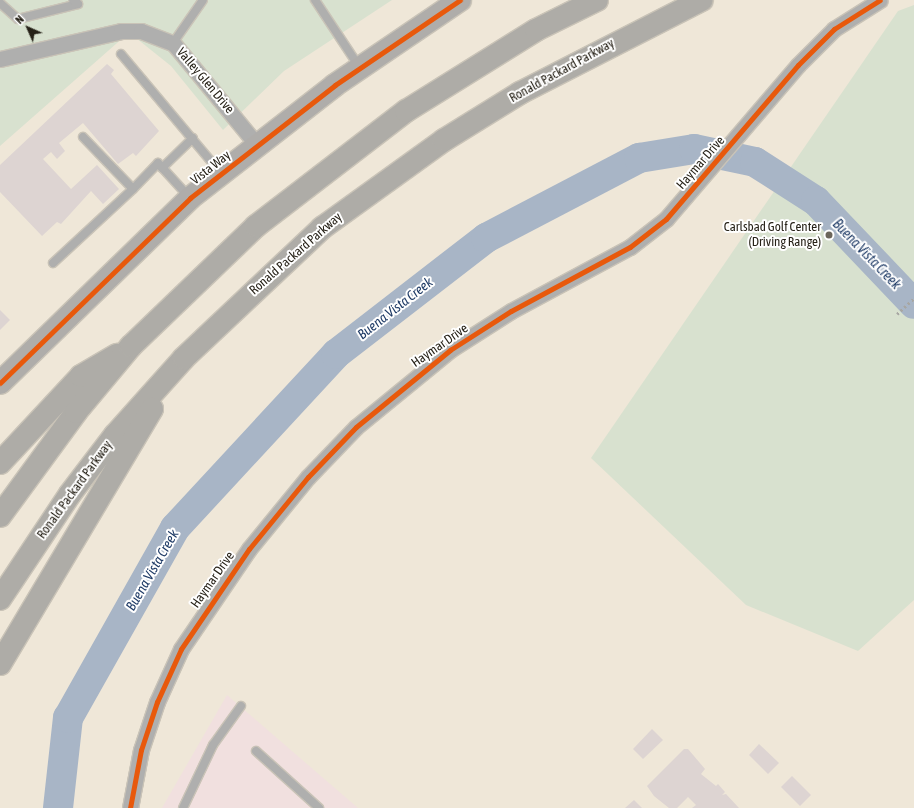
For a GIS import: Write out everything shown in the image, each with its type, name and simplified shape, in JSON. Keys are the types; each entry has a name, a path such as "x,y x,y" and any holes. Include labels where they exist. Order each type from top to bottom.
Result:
{"highway":[{"path":"0,516 76,412 131,346 256,226 346,155 470,68 597,0"},
{"name":"Ronald Packard Parkway","path":"0,599 70,494 184,358 322,228 444,140 583,58 702,0"},
{"path":"0,463 81,376 131,346"},
{"path":"0,664 184,358"}],"main road":[{"name":"Vista Way","path":"0,383 190,198 360,68 460,0"}],"street":[{"name":"Haymar Drive","path":"130,808 141,750 154,709 181,649 249,549 308,477 409,381 511,311 630,248 666,219 696,187 750,123 834,29 880,0"},
{"name":"Valley Glen Drive","path":"0,59 121,31 141,31 173,43 258,146"}],"lane":[{"path":"0,3 18,19 78,4 73,0"},
{"path":"173,43 203,0"},
{"path":"315,0 360,68"},
{"path":"121,54 222,174"},
{"path":"84,137 133,189"},
{"path":"162,168 193,138"},
{"path":"53,262 133,189 158,163 190,198"},
{"path":"183,808 213,745 241,706"},
{"path":"256,751 320,808"}],"path":[{"path":"898,314 914,298"}],"shaded area":[{"path":"227,695 358,808 162,808"}],"green space":[{"path":"0,0 392,0 284,71 223,130 171,66 136,38 125,36 0,146"},
{"name":"Carlsbad Golf Center (Driving Range)","path":"914,5 914,600 858,651 746,605 591,458 898,11"}],"building":[{"path":"107,64 114,70 111,74 159,131 136,156 133,153 118,164 83,123 59,143 65,151 57,159 51,152 43,159 71,189 97,165 119,189 103,204 91,191 61,224 57,222 42,236 0,192 0,165"},
{"path":"0,310 10,320 0,330"},
{"path":"652,729 663,740 643,759 633,749"},
{"path":"759,744 779,763 768,774 749,755"},
{"path":"684,749 688,749 705,769 701,774 716,786 718,784 725,792 722,795 726,794 739,808 692,808 696,805 688,797 677,808 669,808 654,796 647,786"},
{"path":"792,776 811,795 800,806 781,787"},
{"path":"634,800 642,808 625,808"}],"waterway":[{"name":"Buena Vista Creek","path":"58,808 68,718 175,528 336,354 486,238 639,158 694,149 755,162 816,201 914,304"}],"cycle path":[{"path":"0,383 190,198 335,85 460,0"},
{"path":"130,808 141,750 157,702 181,649 249,549 308,477 356,427 450,350 511,311 630,247 666,219 798,65 834,29 880,0"}],"place":[{"name":"Carlsbad Golf Center (Driving Range)","path":"829,235"}]}
